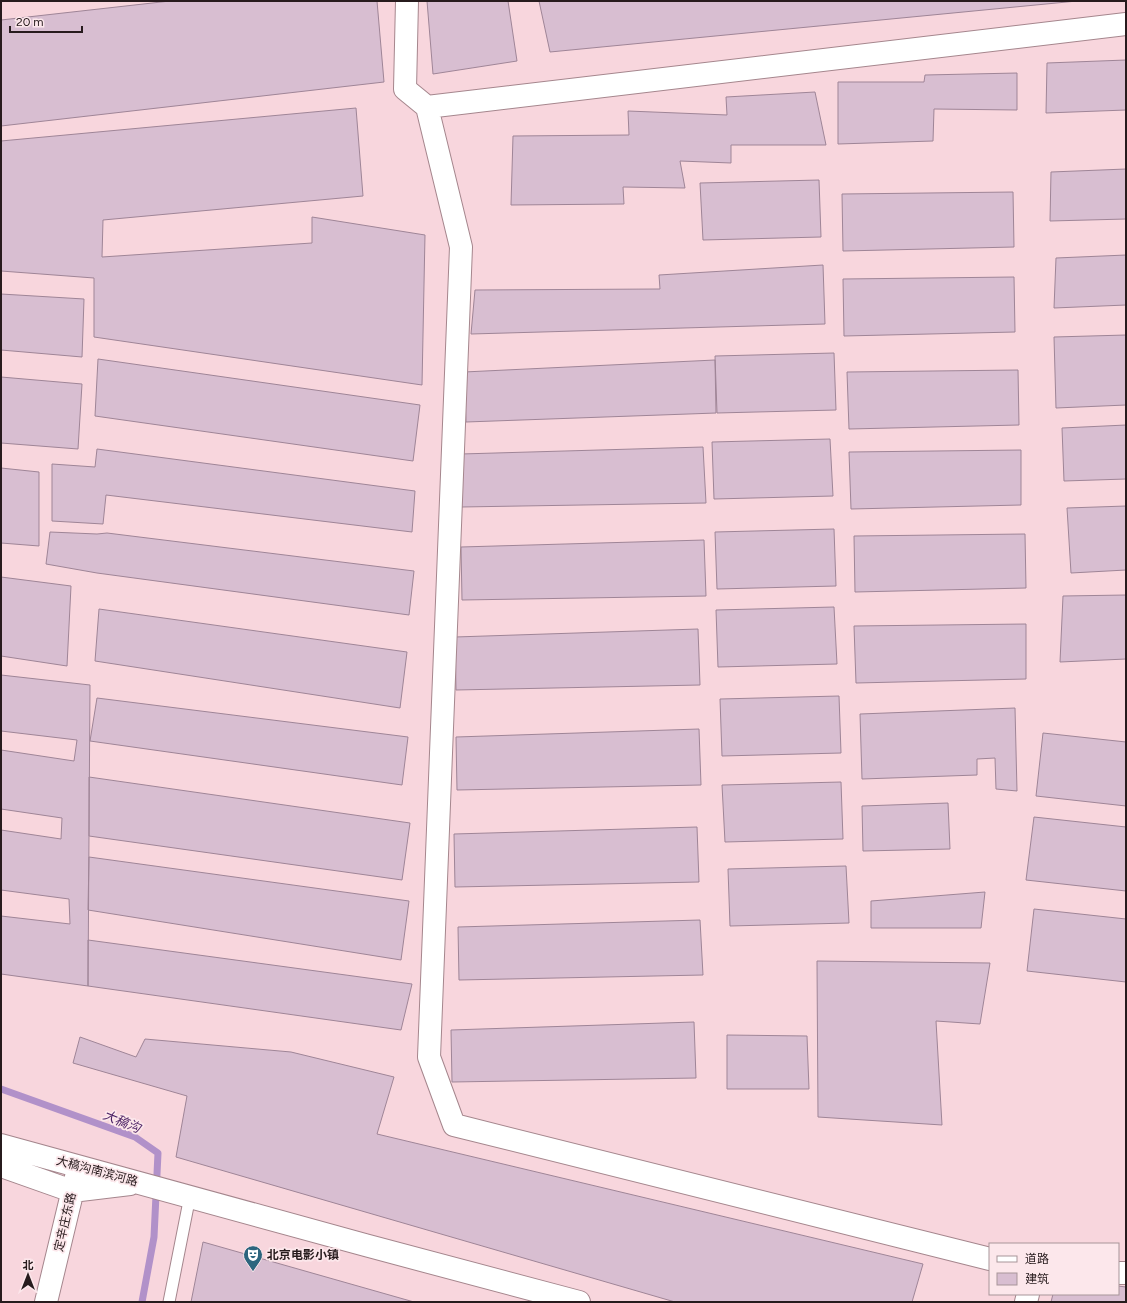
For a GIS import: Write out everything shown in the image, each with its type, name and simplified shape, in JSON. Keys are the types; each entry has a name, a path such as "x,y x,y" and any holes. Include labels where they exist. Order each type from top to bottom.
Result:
{"street":[{"path":"407,1 405,89 428,107 461,247 429,1058 454,1125 989,1259"},
{"path":"428,107 1126,24"},
{"name":"大稿沟南滨河路","path":"1,1145 144,1183"},
{"name":"大稿沟南滨河路","path":"1,1166 72,1191 144,1183"},
{"name":"定辛庄东路","path":"46,1302 79,1166"},
{"path":"144,1183 276,1222 579,1302"}],"lane":[{"path":"169,1302 185,1195"}],"building":[{"path":"170,1 377,1 384,82 1,126 1,20"},
{"path":"427,1 508,1 517,61 433,74"},
{"path":"539,1 1077,1 550,52"},
{"path":"1126,60 1126,110 1046,113 1047,63"},
{"path":"1017,73 1017,110 934,109 933,141 838,144 838,82 924,82 925,75"},
{"path":"815,92 826,145 731,145 731,163 680,161 685,188 623,187 624,204 511,205 513,136 629,135 628,111 727,115 726,97"},
{"path":"356,108 363,196 103,220 102,257 312,243 312,217 425,235 422,385 94,337 94,278 1,271 1,141"},
{"path":"1126,169 1126,219 1050,221 1051,172"},
{"path":"819,180 821,237 703,240 700,183"},
{"path":"1013,192 1014,247 843,251 842,194"},
{"path":"1126,255 1126,305 1054,308 1056,258"},
{"path":"823,265 825,324 471,334 475,290 660,289 659,275"},
{"path":"1014,277 1015,332 844,336 843,279"},
{"path":"1,294 84,299 82,357 1,350"},
{"path":"1126,335 1126,405 1056,408 1054,337"},
{"path":"834,353 836,410 717,413 715,356"},
{"path":"98,359 420,405 413,461 95,416"},
{"path":"715,360 716,413 466,422 464,372"},
{"path":"1018,370 1019,425 849,429 847,372"},
{"path":"1,377 82,384 78,449 1,443"},
{"path":"1126,425 1126,479 1064,481 1062,428"},
{"path":"830,439 833,496 714,499 712,442"},
{"path":"703,447 706,503 461,507 461,454"},
{"path":"97,449 415,491 412,532 106,495 103,524 52,521 52,464 95,467"},
{"path":"1021,450 1021,505 851,509 849,452"},
{"path":"1,468 39,472 39,546 1,543"},
{"path":"1126,506 1126,570 1071,573 1067,508"},
{"path":"834,529 836,586 717,589 715,532"},
{"path":"50,532 107,533 414,571 409,615 97,573 46,564"},
{"path":"1025,534 1026,588 855,592 854,536"},
{"path":"704,540 706,596 462,600 461,547"},
{"path":"1,577 71,586 67,666 1,656"},
{"path":"1126,595 1126,659 1060,662 1063,596"},
{"path":"834,607 837,664 718,667 716,610"},
{"path":"99,609 407,652 400,708 95,661"},
{"path":"1026,624 1026,679 856,683 854,626"},
{"path":"698,629 700,685 456,690 455,637"},
{"path":"1,675 90,685 88,986 1,974 1,916 70,924 69,899 1,890 1,830 61,839 62,818 1,809 1,750 74,761 77,740 1,731"},
{"path":"839,696 841,753 722,756 720,699"},
{"path":"97,698 408,737 402,785 90,741"},
{"path":"1015,708 1017,791 996,789 995,758 977,759 977,775 862,779 860,714"},
{"path":"699,729 701,785 457,790 456,737"},
{"path":"1043,733 1126,742 1126,806 1036,796"},
{"path":"89,777 410,823 402,880 89,836"},
{"path":"841,782 843,839 725,842 722,785"},
{"path":"948,803 950,849 863,851 862,806"},
{"path":"1034,817 1126,827 1126,891 1026,880"},
{"path":"697,827 699,882 455,887 454,834"},
{"path":"89,857 409,901 401,960 88,910"},
{"path":"846,866 849,923 730,926 728,869"},
{"path":"985,892 981,928 871,928 871,901"},
{"path":"1034,909 1126,919 1126,982 1027,971"},
{"path":"700,920 703,975 459,980 458,927"},
{"path":"88,940 412,984 401,1030 88,986"},
{"path":"817,961 990,963 980,1024 936,1021 942,1125 818,1117"},
{"path":"694,1022 696,1078 452,1082 451,1030"},
{"path":"727,1035 807,1036 809,1089 727,1089"},
{"path":"80,1037 136,1057 145,1039 291,1052 394,1077 377,1134 923,1264 912,1302 675,1302 176,1157 187,1096 73,1063"},
{"name":"北京电影小镇","path":"203,1242 414,1302 191,1302"},
{"path":"1119,1286 1126,1287 1126,1302 1051,1302 1053,1295 1119,1295"}],"waterway":[{"name":"大稿沟","path":"1,1089 135,1137 158,1153 154,1237 142,1302"}],"place":[{"name":"北京电影小镇","path":"253,1272"}]}
